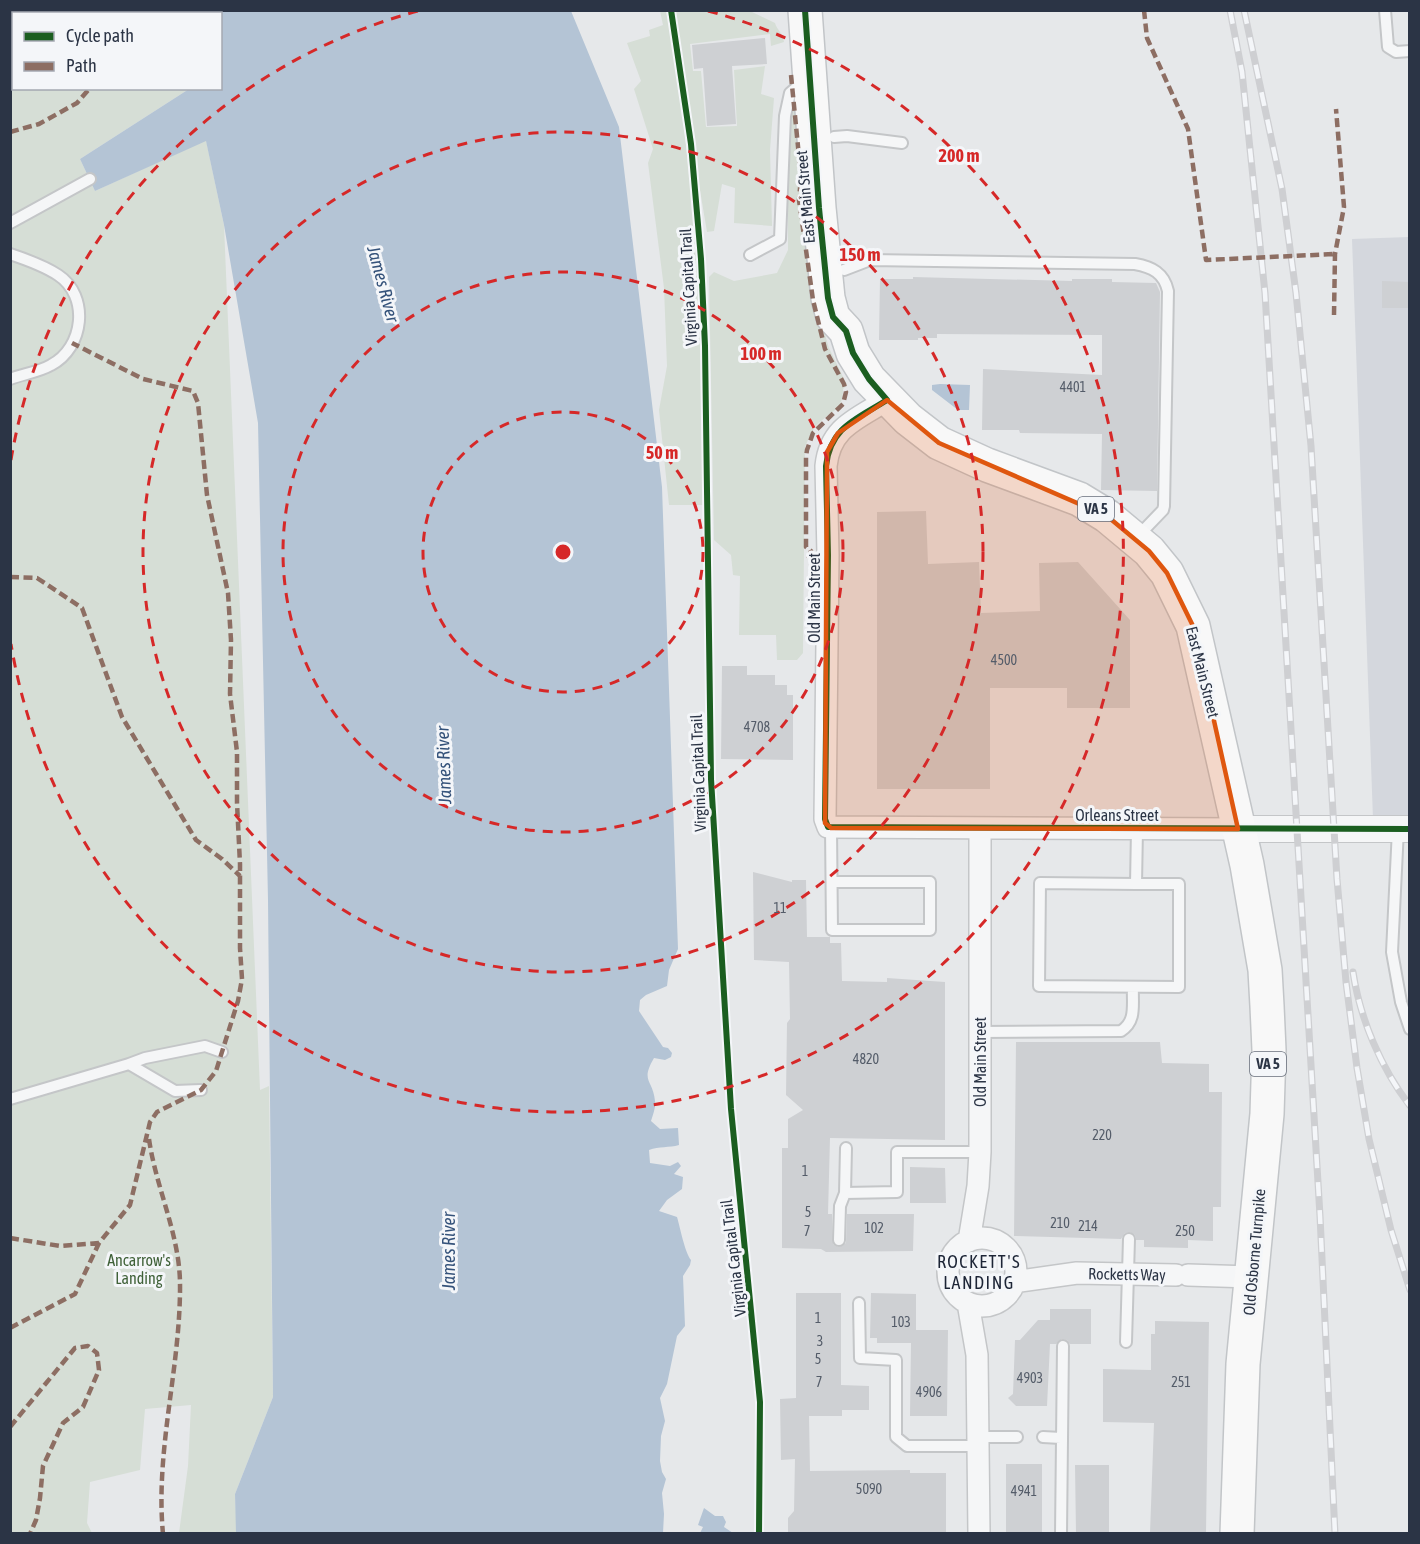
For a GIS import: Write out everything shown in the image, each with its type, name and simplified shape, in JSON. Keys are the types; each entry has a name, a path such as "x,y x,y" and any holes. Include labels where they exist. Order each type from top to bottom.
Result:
{"main road":[{"name":"East Main Street","path":"805,10 808,77 828,298 832,317 846,331 853,353 869,379 887,400 939,443 971,458 1078,499 1107,516 1135,538 1167,573 1193,626 1247,865 1265,970"},
{"name":"East Main Street","path":"827,10 844,270 851,314 846,331"},
{"name":"Old Osborne Turnpike","path":"1237,1533 1242,1385 1267,1114 1269,1050 1265,970"}],"street":[{"name":"Old Main Street","path":"829,827 827,452 838,433 887,400"},
{"name":"Orleans Street","path":"829,827 1404,829"},
{"name":"Old Main Street","path":"969,1241 978,1186 980,1152 980,829"},
{"name":"Old Main Street","path":"978,1186 991,1240"},
{"path":"991,1240 1008,1251 1013,1260 1016,1271 1014,1282 1009,1292 1001,1300 991,1305 968,1304 953,1291 949,1282 950,1262 954,1253 969,1241 991,1240"},
{"name":"Rocketts Way","path":"1013,1260 1077,1273"},
{"name":"Rocketts Way","path":"1014,1282 1077,1273 1251,1277"},
{"path":"968,1304 977,1355 979,1533"},
{"path":"977,1355 991,1305"}],"lane":[{"path":"1385,10 1388,46 1396,52 1410,51"},
{"path":"750,255 780,239 785,116 790,93 808,77"},
{"path":"834,137 847,136 902,143"},
{"path":"10,223 90,179"},
{"path":"10,254 58,275 71,288 78,302 80,320 76,336 65,354 51,365 10,379"},
{"path":"844,270 870,260 1135,264 1146,266 1164,278 1168,291 1164,506 1163,510 1135,538"},
{"path":"829,827 832,930 930,930 930,882 832,882"},
{"path":"1137,829 1137,884"},
{"path":"1404,829 1392,952 1401,1002 1410,1029"},
{"path":"1040,883 1137,884 1179,884 1179,987 1039,987 1040,883"},
{"path":"980,1032 1121,1031 1132,1020 1132,987"},
{"path":"10,1099 145,1058 206,1046 222,1052"},
{"path":"129,1064 175,1091 201,1090"},
{"path":"839,1240 840,1206 845,1193 846,1148"},
{"path":"845,1193 897,1192 897,1152 980,1152"},
{"path":"1126,1342 1129,1239"},
{"path":"858,1303 860,1359 896,1360 896,1437 907,1446 1017,1437"},
{"path":"1060,1533 1063,1346"},
{"path":"1043,1437 1061,1438"}],"highlighted area":[{"path":"887,400 939,443 1107,516 1149,551 1167,573 1193,626 1238,829 831,828 825,823 827,452 838,433"}],"shaded area":[{"path":"1409,237 1409,819 1373,819 1352,239"}],"green space":[{"name":"Ancarrow's Landing","path":"10,11 180,11 12,12 12,90 187,90 80,159 95,191 206,140 224,225 260,1090 269,1086 273,1397 235,1494 237,1533 179,1533 188,1466 191,1405 145,1409 140,1470 90,1482 87,1523 92,1533 11,1533"},
{"path":"660,11 668,13 684,127 697,251 701,324 703,505 669,505 659,410 667,366 664,288 648,163 653,149 634,89 641,81 627,43 650,36 649,30 663,25"},
{"path":"670,11 750,11 775,23 782,36 784,42 771,46 770,34 690,44 693,71 701,71 706,127 737,126 734,70 765,66 761,94 774,98 770,150 772,226 734,223 735,188 722,184 714,231 707,232"},
{"path":"793,106 798,115 815,301 829,348 847,385 843,389 839,406 815,428 805,447 803,653 797,660 777,660 776,635 739,635 740,576 733,575 731,555 714,540 709,277 714,272 734,281 777,273 788,250 788,131"}],"water":[{"name":"James River","path":"571,11 619,127 662,487 678,949 669,970 667,986 640,1000 639,1011 663,1047 668,1048 672,1053 671,1057 665,1060 654,1058 648,1072 655,1103 651,1121 660,1129 678,1128 679,1145 649,1150 650,1163 670,1166 678,1162 681,1166 674,1174 683,1177 682,1189 667,1200 659,1211 677,1217 691,1260 683,1276 685,1326 677,1336 667,1384 660,1398 665,1421 661,1436 660,1461 666,1479 662,1493 663,1533 236,1533 235,1494 273,1397 268,900 258,423 224,225 206,141 95,191 80,159 187,90 222,90 222,12 180,12"},
{"path":"932,385 970,385 969,410 958,410 932,390"},
{"path":"704,1508 715,1516 723,1516 726,1522 724,1527 733,1533 700,1533 703,1527 698,1525"}],"building":[{"path":"765,38 767,64 732,66 736,124 707,126 703,68 694,69 692,45"},
{"path":"913,277 1072,281 1072,279 1112,279 1112,282 1156,283 1160,292 1157,491 1101,490 1102,434 982,430 983,369 1102,375 1102,335 937,334 937,338 918,338 918,340 879,340 880,279 913,279"},
{"path":"1382,281 1410,282 1410,308 1382,308"},
{"path":"926,511 928,564 979,562 981,613 1040,611 1039,563 1078,562 1130,620 1130,708 1067,708 1067,688 990,688 990,789 877,789 877,512"},
{"path":"722,666 747,666 747,675 775,675 775,685 787,685 787,695 793,695 793,760 721,759"},
{"path":"753,872 792,882 792,880 806,880 807,937 830,937 830,943 841,943 842,981 887,982 887,978 945,982 945,1140 830,1138 828,1214 832,1214 833,1244 839,1247 846,1243 847,1214 914,1214 913,1251 826,1252 821,1249 782,1248 782,1148 788,1148 788,1119 803,1110 786,1095 787,1023 790,1019 789,962 754,960"},
{"path":"1016,1042 1160,1042 1162,1063 1209,1064 1209,1092 1222,1092 1221,1207 1213,1207 1213,1241 1188,1240 1188,1248 1144,1247 1144,1240 1136,1240 1135,1235 1130,1232 1125,1233 1121,1239 1014,1236"},
{"path":"910,1167 945,1168 946,1203 910,1203"},
{"path":"796,1293 841,1293 841,1385 869,1386 869,1410 842,1410 842,1416 809,1416 810,1471 910,1470 910,1473 946,1473 946,1533 788,1533 788,1518 794,1511 795,1459 781,1460 780,1399 796,1398"},
{"path":"871,1293 916,1294 916,1330 948,1330 947,1416 910,1416 911,1343 877,1343 877,1338 870,1338"},
{"path":"1050,1309 1091,1309 1091,1344 1070,1344 1067,1340 1062,1339 1056,1344 1050,1344 1047,1406 1016,1406 1008,1398 1013,1394 1015,1340 1020,1340 1038,1320 1050,1320"},
{"path":"1155,1321 1209,1322 1206,1533 1150,1533 1154,1423 1103,1422 1103,1369 1151,1370 1151,1334 1155,1334"},
{"path":"1006,1464 1042,1464 1042,1533 1006,1533"},
{"path":"1075,1465 1109,1465 1109,1533 1076,1533"}],"railway":[{"path":"1230,10 1242,72 1265,293 1320,1216 1335,1534"},
{"path":"1244,10 1282,189 1296,293 1311,446 1337,879 1346,982 1357,1068 1369,1139 1391,1230 1410,1290"},
{"path":"1353,972 1356,990 1373,1042 1390,1076 1410,1106"}],"marked path":[{"path":"1144,10 1147,38 1188,129 1206,260 1335,254"},
{"path":"791,75 801,177 799,200 813,300 825,349 846,392 843,404 813,433 807,450 806,547 811,551 807,561"},
{"path":"10,132 39,124 77,103 88,90"},
{"path":"1334,315 1335,254 1344,207 1336,109"},
{"path":"10,1328 75,1294 99,1243 130,1205 150,1122 157,1112 201,1090 216,1071 238,1001 242,979 237,752 230,694 231,640 228,593 207,495 198,403 193,391 143,379 72,343"},
{"path":"10,577 37,578 82,608 122,717 196,840 240,876"},
{"path":"149,1139 176,1246 180,1282 177,1345 162,1471 163,1534"},
{"path":"10,1238 60,1246 99,1243"},
{"path":"10,1427 75,1348 88,1346 97,1353 99,1370 83,1407 63,1423 43,1466 36,1520 30,1534"}],"cycle path":[{"name":"Virginia Capital Trail","path":"671,10 691,144 701,259 705,346 711,779 731,1109 760,1402 759,1534"},
{"path":"805,10 819,208 828,298 833,317 846,331 853,353 869,379 887,400 856,419 839,433 833,442 826,466 828,555 825,819 828,827 1410,829"}],"district":[{"name":"ROCKETT'S LANDING","path":"979,1272"}]}
